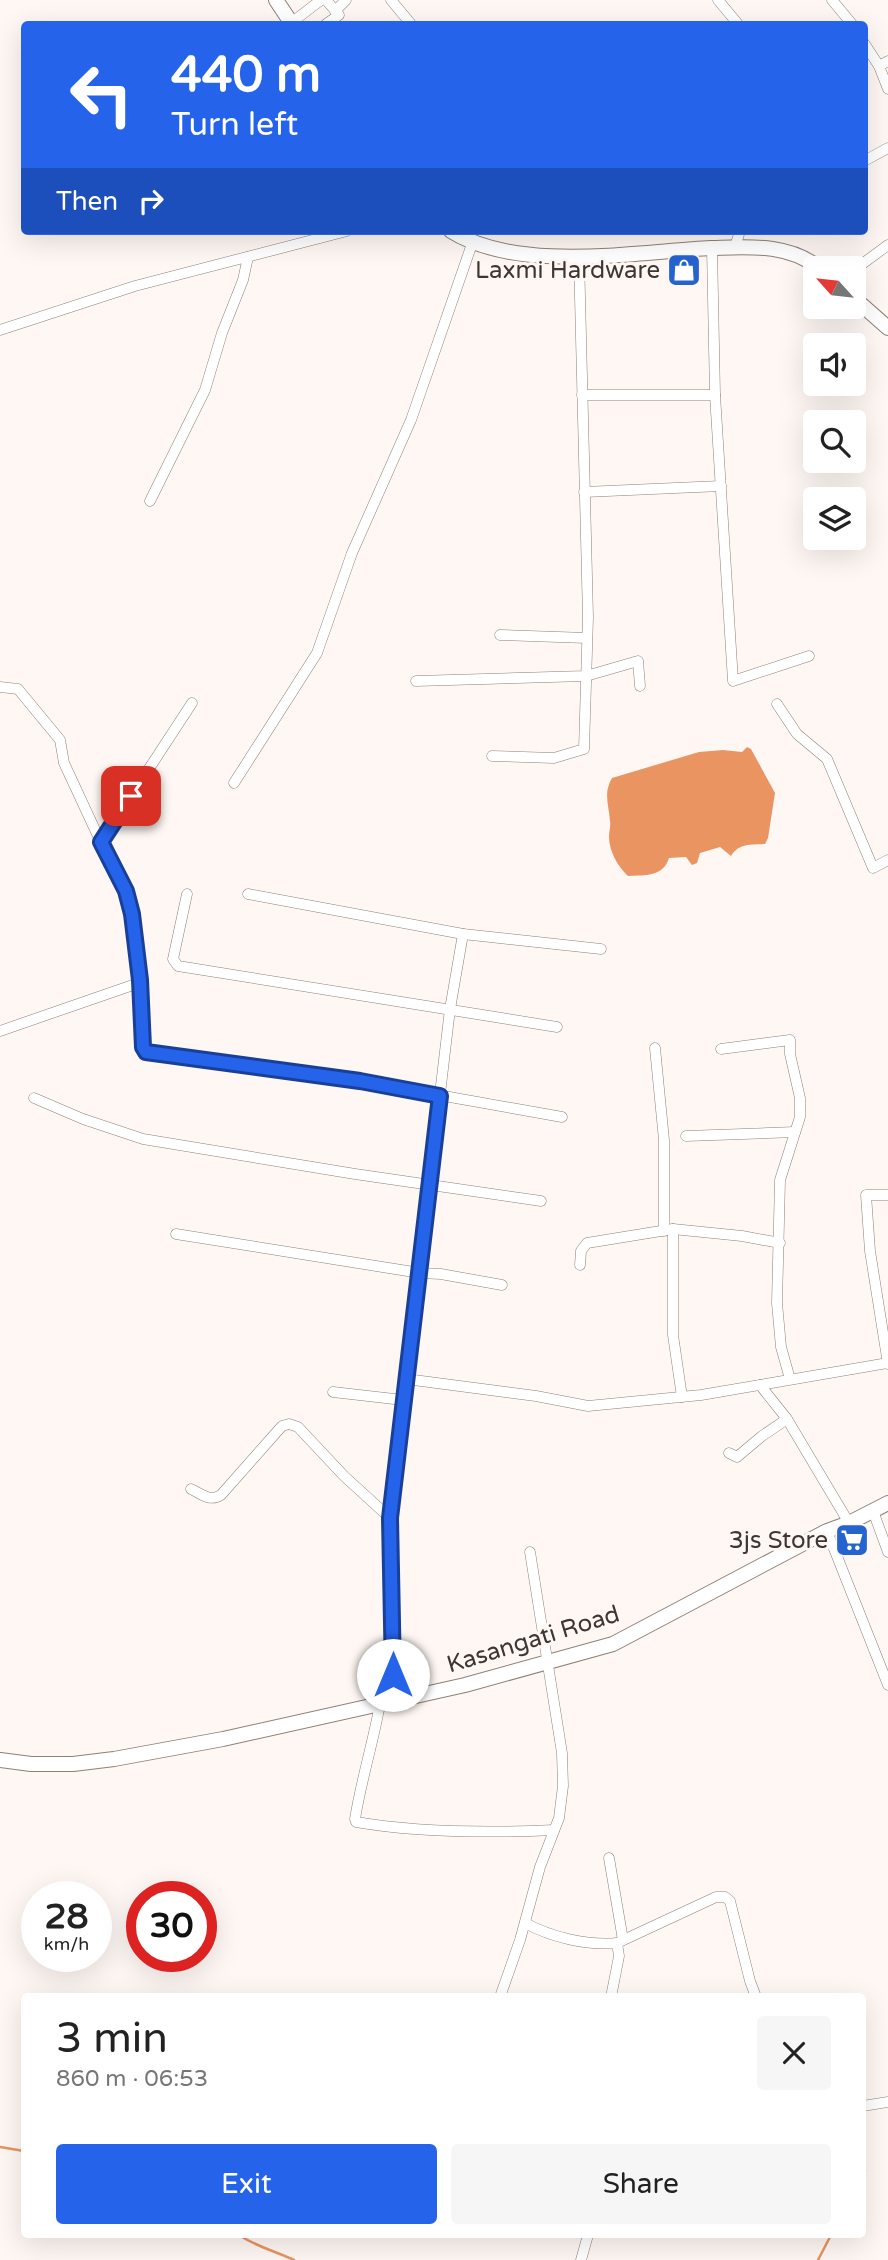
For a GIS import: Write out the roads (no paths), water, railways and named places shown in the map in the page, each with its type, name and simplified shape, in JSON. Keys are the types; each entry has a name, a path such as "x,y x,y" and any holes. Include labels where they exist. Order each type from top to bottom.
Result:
{"street":[{"path":"276,0 290,21"},
{"path":"296,21 323,0 339,15 330,21"},
{"path":"335,11 346,0"},
{"path":"391,0 408,21"},
{"path":"718,0 736,21"},
{"path":"832,0 845,21"},
{"path":"868,47 883,63 888,89"},
{"path":"868,159 888,148"},
{"path":"0,330 135,286 332,235"},
{"path":"459,235 473,242 510,252 579,257 734,247 779,250 803,259"},
{"path":"734,247 738,235"},
{"path":"234,783 317,653 352,553 411,420 473,242"},
{"path":"866,261 888,245"},
{"path":"712,248 715,395 733,681 809,656"},
{"path":"150,501 205,390 222,333 243,281 248,257"},
{"path":"492,756 554,758 584,749 587,638 579,257"},
{"path":"866,309 888,328"},
{"path":"582,395 715,395"},
{"path":"584,492 721,486"},
{"path":"500,635 587,638"},
{"path":"415,681 586,676 638,661 640,686"},
{"path":"0,687 18,689 60,740 64,763 126,891 132,914 140,980 143,1047 148,1053 360,1081 562,1117"},
{"path":"101,842 192,704"},
{"path":"777,704 797,734 827,759 873,868 888,860"},
{"path":"187,894 173,959 178,966 557,1027"},
{"path":"248,894 463,934 601,949"},
{"path":"463,934 450,1009 390,1518 387,1702 355,1819 356,1822 432,1829 506,1832 554,1830"},
{"path":"0,1031 133,985 140,980"},
{"path":"721,1049 790,1040 790,1054 800,1098 800,1117 780,1180 777,1303 781,1348 790,1379"},
{"path":"655,1048 664,1140 673,1335 682,1397"},
{"path":"34,1098 143,1139 541,1201"},
{"path":"687,1136 795,1132"},
{"path":"406,1379 536,1396 588,1406 682,1397 888,1363 870,1251 866,1195 888,1195"},
{"path":"580,1265 581,1251 586,1243 669,1230 742,1236 780,1243"},
{"path":"176,1234 502,1285"},
{"path":"761,1385 787,1419 849,1523"},
{"path":"333,1392 403,1400"},
{"path":"729,1453 737,1457 787,1419"},
{"path":"191,1489 212,1498 221,1495 282,1426 289,1424 298,1427 344,1476 390,1518"},
{"name":"Kasangati Road","path":"0,1760 31,1764 73,1764 223,1739 465,1685 612,1644 827,1531 888,1503"},
{"path":"873,1511 888,1552"},
{"path":"827,1531 888,1685"},
{"path":"501,1993 540,1867 559,1818 563,1786 562,1753 530,1552"},
{"path":"609,1858 620,1942 612,1993"},
{"path":"525,1923 550,1934 606,1944 620,1942 714,1898 724,1897 730,1902 754,1993"},
{"path":"866,2103 888,2102"},
{"path":"580,2260 587,2238"}],"waterway":[{"path":"0,2147 21,2150"},
{"path":"244,2238 294,2260"},
{"path":"818,2260 829,2238"}],"place":[{"name":"Laxmi Hardware","path":"684,270"},
{"name":"3js Store","path":"852,1540"}]}
